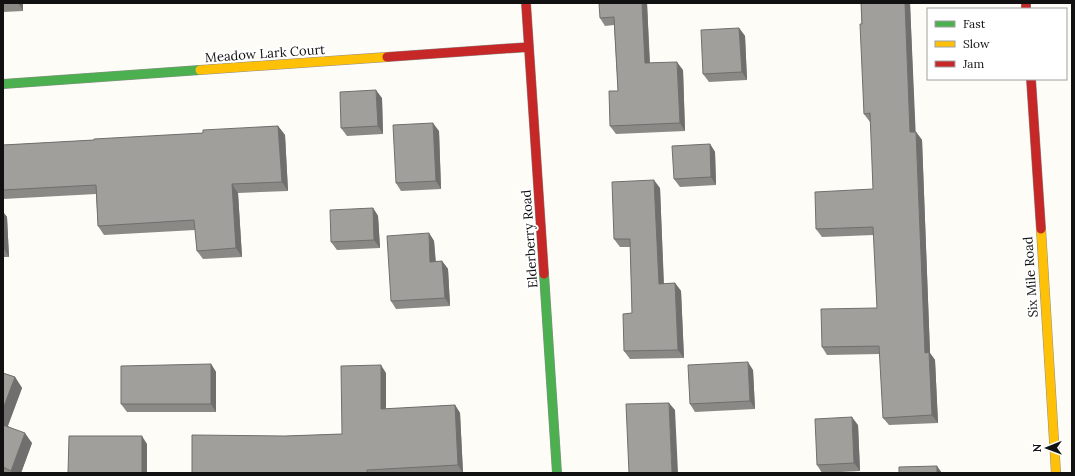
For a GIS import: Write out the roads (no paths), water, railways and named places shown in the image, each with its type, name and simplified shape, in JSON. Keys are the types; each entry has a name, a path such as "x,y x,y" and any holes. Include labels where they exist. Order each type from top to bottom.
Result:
{"street":[{"name":"Elderberry Road","path":"526,3 557,473"},
{"name":"Meadow Lark Court","path":"3,84 529,47"},
{"name":"Six Mile Road","path":"1031,80 1056,473"}]}
